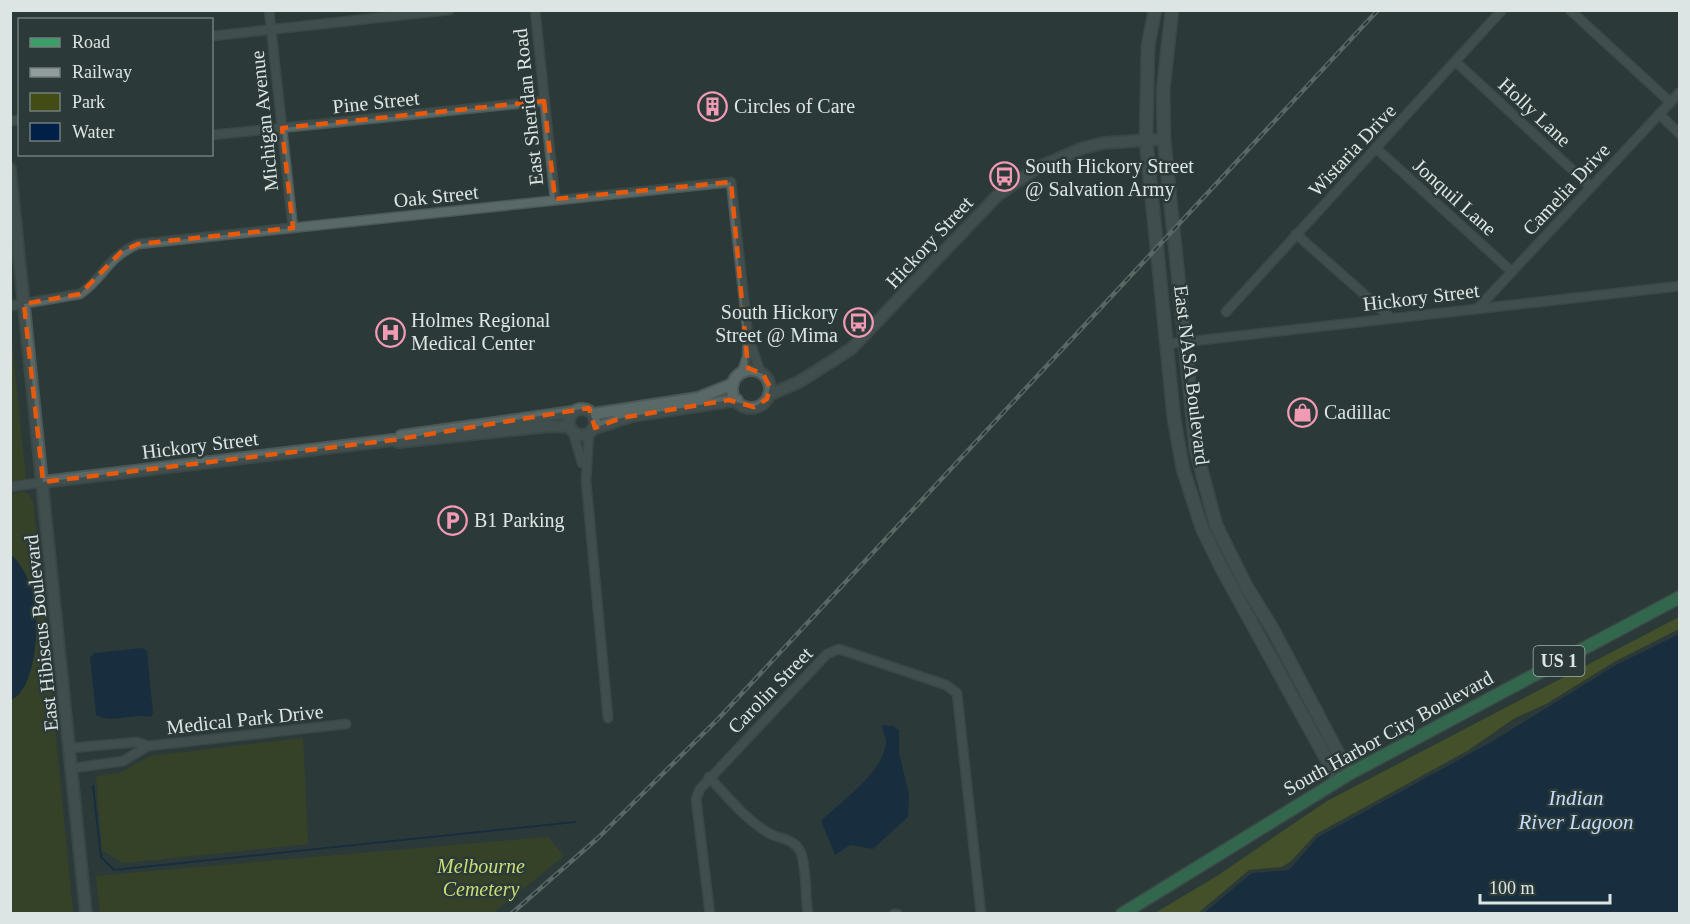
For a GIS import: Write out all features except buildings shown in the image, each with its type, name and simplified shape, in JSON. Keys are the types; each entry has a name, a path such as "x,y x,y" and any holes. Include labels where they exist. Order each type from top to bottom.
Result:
{"main road":[{"name":"East NASA Boulevard","path":"1155,10 1147,66 1146,140 1166,344 1183,470 1202,528 1343,777"},
{"name":"East NASA Boulevard","path":"1172,10 1162,91 1164,139 1196,450 1216,525 1246,586 1272,628 1343,777"},
{"name":"South Harbor City Boulevard","path":"1122,914 1343,777 1680,597"}],"street":[{"name":"Michigan Avenue","path":"268,10 293,228"},
{"path":"213,36 449,10"},
{"name":"East Sheridan Road","path":"535,10 555,199"},
{"name":"Wistaria Drive","path":"1226,312 1502,10"},
{"path":"1570,10 1670,102"},
{"name":"Holly Lane","path":"1456,62 1591,186"},
{"name":"Camelia Drive","path":"1478,308 1680,92"},
{"name":"Pine Street","path":"213,135 544,101"},
{"path":"1659,114 1680,134"},
{"name":"Hickory Street","path":"769,395 826,366 850,349 998,195 1037,168 1083,148 1104,143 1164,139"},
{"name":"Jonquil Lane","path":"1376,148 1511,271"},
{"name":"East Hibiscus Boulevard","path":"10,169 71,748 86,914"},
{"name":"Oak Street","path":"10,306 80,294 88,289 121,252 138,244 731,182 748,336 747,357 742,372"},
{"path":"1296,234 1391,318"},
{"name":"Hickory Street","path":"1166,344 1680,286"},
{"name":"Oak Street","path":"748,336 763,374"},
{"path":"608,718 585,472 572,429 572,412 584,408 594,414 698,398 733,384 742,372 763,374 769,395 764,403 754,407 743,406 737,400 733,384"},
{"name":"Hickory Street","path":"763,374 782,380 801,379"},
{"path":"572,429 581,435 632,416 737,400"},
{"name":"Hickory Street","path":"10,487 399,442 572,412"},
{"path":"585,472 594,414"},
{"name":"Hickory Street","path":"481,429 551,426 572,429"},
{"name":"Carolin Street","path":"710,914 696,799 709,777 827,654 838,649 946,685 957,693 981,914"},
{"name":"Medical Park Drive","path":"73,768 123,761 148,746 346,724"},
{"name":"Medical Park Drive","path":"71,748 137,742 148,746"},
{"path":"709,777 750,819 769,834 783,837 795,844 801,854 808,914"}],"highlighted area":[{"path":"544,101 555,199 731,182 748,368 763,374 770,387 767,399 754,407 729,400 621,418 595,428 589,408 393,440 43,482 24,304 80,294 121,252 138,244 293,228 282,128"}],"green space":[{"path":"11,332 26,480 10,482"},
{"path":"22,492 29,494 33,502 73,913 11,914 10,494"},
{"path":"1679,617 1679,629 1614,662 1546,704 1515,718 1467,751 1316,834 1290,862 1281,867 1249,870 1198,913 1155,913 1217,876 1327,801"},
{"path":"303,738 308,844 123,863 102,850 96,776 119,773 151,756"},
{"name":"Melbourne Cemetery","path":"548,837 564,856 493,913 100,913 96,876"}],"water":[{"path":"11,555 22,567 30,584 34,595 37,620 35,652 31,668 20,693 11,700"},
{"name":"Indian River Lagoon","path":"1679,634 1679,913 1204,913 1252,873 1289,870 1318,837 1493,741 1616,665"},
{"path":"143,648 147,651 153,713 151,717 108,719 96,715 90,657 95,653"},
{"path":"882,725 893,726 899,730 899,753 909,794 908,817 873,849 850,845 835,855 821,821 860,786 877,765 886,743"}],"waterway":[{"path":"93,786 101,857 114,870 575,822"}],"railway":[{"path":"511,914 599,837 719,718 1378,10"}],"place":[{"name":"Circles of Care","path":"713,106"},
{"name":"South Hickory Street @ Salvation Army","path":"1004,177"},
{"name":"South Hickory Street @ Mima","path":"859,323"},
{"name":"Holmes Regional Medical Center","path":"390,332"},
{"name":"Cadillac","path":"1303,412"},
{"name":"B1 Parking","path":"453,520"}]}
